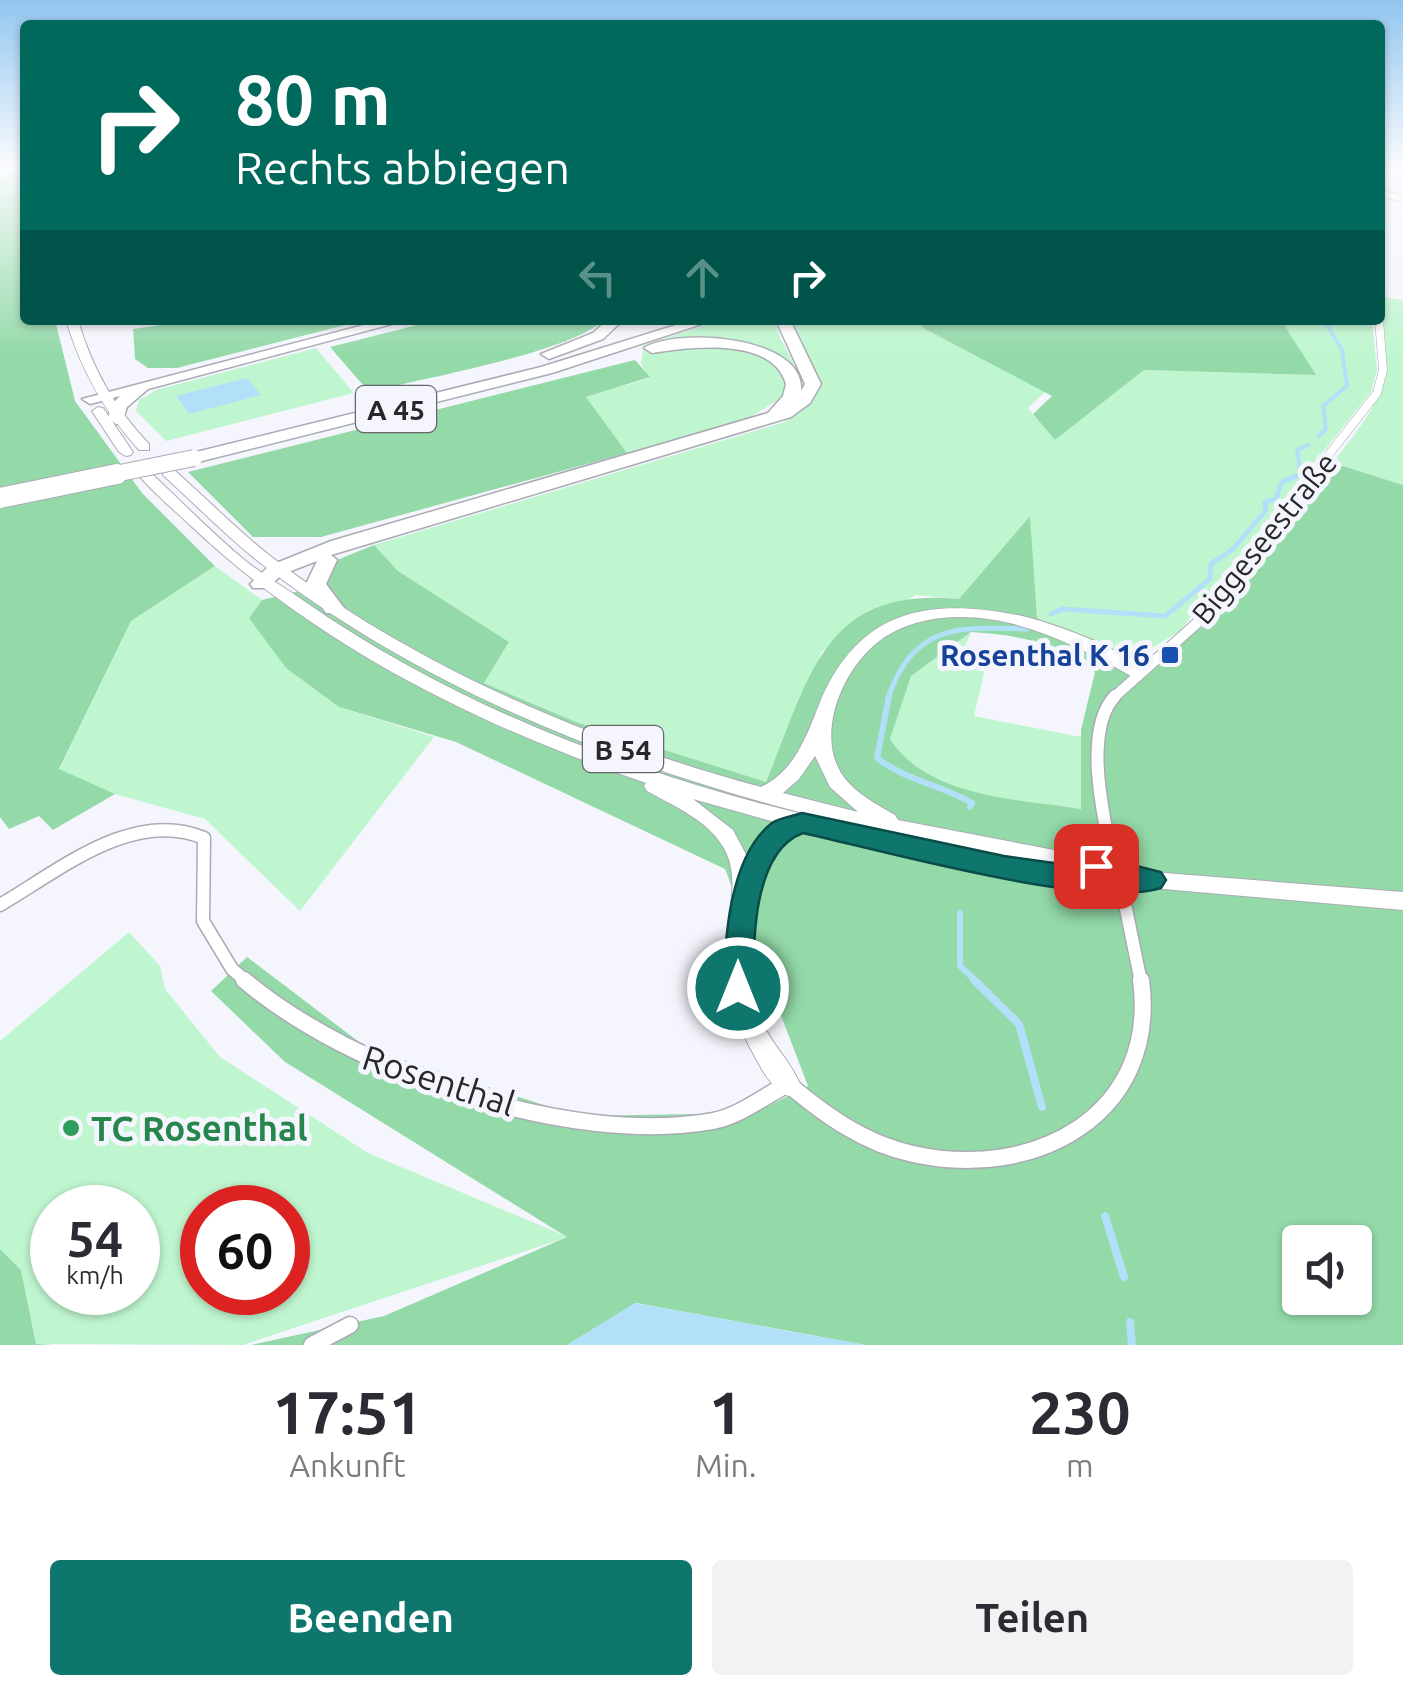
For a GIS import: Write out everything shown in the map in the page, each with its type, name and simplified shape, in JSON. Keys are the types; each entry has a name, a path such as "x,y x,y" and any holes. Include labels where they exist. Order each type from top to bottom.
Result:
{"highway":[{"path":"97,397 381,325"},
{"path":"518,365 598,336 610,325"},
{"name":"A 45","path":"0,486 192,452 662,325"},
{"name":"A 45","path":"0,498 546,370 691,325"},
{"path":"274,577 381,532 748,426 793,409 811,390 811,373 786,336 783,325"},
{"path":"546,370 671,345 706,343 747,348 784,366 794,386 782,407 748,426"},
{"path":"97,397 140,390 190,374"},
{"path":"116,418 119,404 140,390"},
{"path":"274,577 327,560 381,532"},
{"path":"327,560 317,574 316,584 333,608"}],"main road":[{"path":"64,325 126,452"},
{"path":"73,325 79,362"},
{"path":"97,397 144,447"},
{"name":"B 54","path":"168,472 330,633 611,763 802,823 1004,867 1103,865"},
{"name":"B 54","path":"147,477 192,525 474,698 762,794 907,830 1103,865 1152,880 1403,901"},
{"path":"762,794 792,780 847,666 874,638 943,614 1010,616 1051,627 1138,672"},
{"path":"826,707 821,751 835,784 855,802 907,830"},
{"path":"611,763 679,800 725,834 740,864 736,954 743,1009 766,1058 788,1084"},
{"path":"740,917 771,840 782,830 802,823"}],"street":[{"name":"Biggeseestraße","path":"1103,865 1099,793 1102,718 1109,702 1196,624 1377,393 1382,370 1379,325"},
{"name":"Rosenthal","path":"0,906 130,834 184,826 204,838 204,922 225,960 259,993 355,1054 461,1093 553,1115 636,1124 714,1121 788,1084"},
{"path":"788,1084 828,1117 877,1143 941,1159 982,1161 1040,1148 1076,1134 1112,1102 1132,1068 1141,1035 1137,957 1126,909"},
{"path":"312,1345 350,1325"}],"green space":[{"path":"0,230 20,230 20,325 56,325 75,401 142,493 215,566 131,621 59,769 115,794 53,830 39,816 9,829 0,817"},
{"path":"1385,298 1403,300 1403,485 1333,462 1375,402 1384,369"},
{"path":"161,325 345,325 177,368 148,368 135,359 133,329"},
{"path":"417,325 596,325 561,343 529,353 369,392 330,347"},
{"path":"706,325 777,325 801,385 743,422 627,453 586,397 649,378 641,364 644,345"},
{"path":"922,325 1045,392 1028,408 1055,440 1144,370 1315,375 1284,325 1372,325 1377,370 1371,392 1180,631 1131,661 1037,618 1029,517 959,599 916,595 822,651 766,782 576,722 484,683 509,642 398,571 374,545 785,422 810,399 816,379 790,328"},
{"path":"922,325 1284,325 1316,375 1144,370 1055,440 1033,414 1052,396"},
{"path":"316,348 354,393 166,441 136,411 139,400 156,390"},
{"path":"635,360 650,377 586,397 627,453 321,537 253,537 188,472"},
{"path":"1331,462 1403,485 1403,1345 865,1345 636,1303 567,1345 251,1345 384,1316 567,1237 285,1062 211,991 247,957 367,1048 578,1116 754,1113 808,1086 725,869 456,742 339,707 286,668 249,618 262,600 324,585 337,560 374,545 398,571 509,642 484,683 576,722 766,782 810,675 849,624 877,607 913,599 959,599 1030,516 1037,618 1138,669 1204,626","holes":["971,632 1004,635 1052,647 1095,672 1081,730 1081,809 1003,798 951,784 907,759 890,739 911,676"]},
{"path":"215,566 262,600 249,618 339,707 434,737 300,911 205,819 115,794 59,770 131,621"},
{"path":"971,632 966,644 989,652 974,716 1081,737 1082,809 1004,798 951,785 907,759 890,739 910,676"},
{"path":"129,932 160,966 165,989 220,1057 368,1153 568,1237 243,1345 36,1344 30,1315 160,1315 160,1185 30,1185 30,1314 21,1270 0,1249 0,1041"},
{"path":"0,1249 21,1270 36,1344 54,1345 0,1345"}],"water":[{"path":"247,378 261,395 189,414 176,396"},
{"path":"635,1303 865,1345 567,1345"}],"waterway":[{"path":"1319,436 1326,429 1323,406 1347,386 1342,350 1327,325"},
{"path":"1301,474 1297,450 1308,445"},
{"path":"1051,614 1062,609 1165,616 1210,579 1211,564 1233,549 1266,510 1265,502 1276,499 1282,482 1301,474"},
{"path":"1297,476 1301,474"},
{"path":"888,698 911,655 925,643 960,630 1027,629"},
{"path":"889,696 877,758 899,772 972,803 970,807"},
{"path":"960,913 960,966 977,982"},
{"path":"974,980 1019,1024 1042,1107"},
{"path":"1105,1216 1124,1277"},
{"path":"1130,1322 1132,1345"}],"tunnel":[{"path":"1110,849 1126,909"}],"place":[{"name":"Rosenthal K 16","path":"1170,655"},
{"name":"TC Rosenthal","path":"71,1128"}],"route":[{"path":"738,988 740,917 762,856 782,830 802,823 1004,867 1103,881 1152,880 1096,866"}]}
